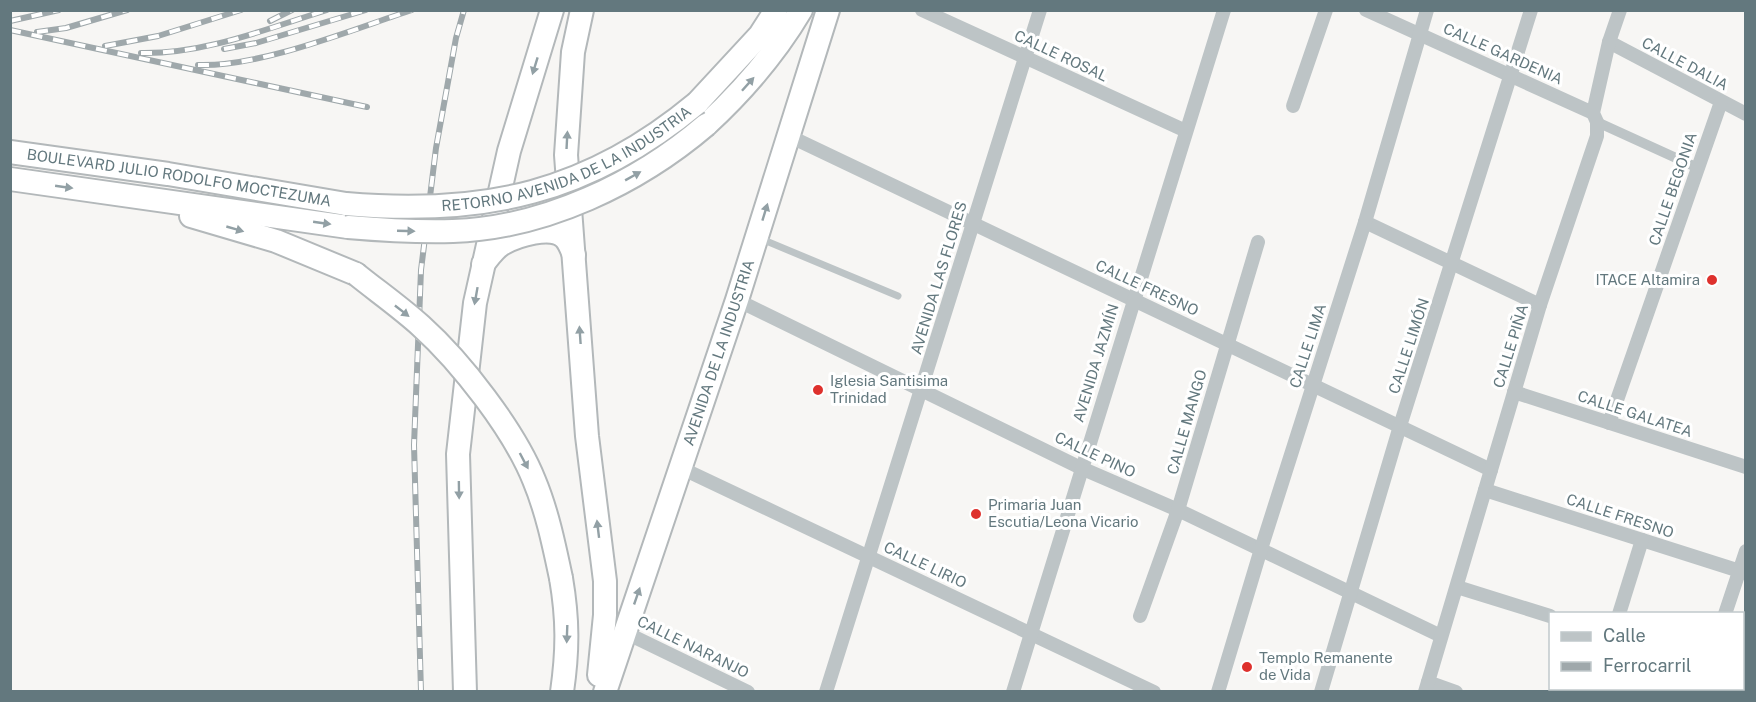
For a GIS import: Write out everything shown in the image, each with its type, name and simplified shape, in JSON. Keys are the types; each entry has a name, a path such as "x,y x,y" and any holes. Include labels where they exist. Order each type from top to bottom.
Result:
{"highway":[{"path":"465,692 458,454 475,303 509,151 552,10"},
{"path":"582,10 573,52 566,155 587,436 605,581 603,647 597,692"},
{"name":"RETORNO AVENIDA DE LA INDUSTRIA","path":"347,215 436,208 513,198 551,188 633,150 665,130 697,103 760,35 776,10"},
{"path":"118,195 347,215 402,231 455,231 547,214 611,188 677,149 706,124 756,74 781,43 801,10"},
{"name":"AVENIDA DE LA INDUSTRIA","path":"605,692 737,300 828,10"},
{"name":"BOULEVARD JULIO RODOLFO MOCTEZUMA","path":"10,152 168,174 347,215"},
{"name":"BOULEVARD JULIO RODOLFO MOCTEZUMA","path":"10,179 118,195"},
{"path":"118,195 276,241 356,274 420,325 447,353 510,435 534,480 550,527 568,620 567,660 562,692"},
{"path":"483,264 492,253 510,240 552,232 566,238 574,255"}],"street":[{"name":"CALLE ROSAL","path":"922,10 1186,131"},
{"name":"AVENIDA LAS FLORES","path":"826,692 923,389 972,223 1040,10"},
{"name":"AVENIDA JAZMÍN","path":"1013,692 1224,10"},
{"path":"1293,106 1326,10"},
{"name":"CALLE GARDENIA","path":"1366,10 1510,75 1698,168"},
{"name":"CALLE LIMA","path":"1218,692 1365,222 1418,34 1427,10"},
{"name":"CALLE LIMÓN","path":"1321,692 1400,426 1453,264 1531,10"},
{"name":"CALLE PIÑA","path":"1426,687 1540,305 1597,135 1595,118 1610,42 1620,10"},
{"name":"CALLE DALIA","path":"1610,42 1746,114"},
{"name":"CALLE BEGONIA","path":"1609,423 1721,102"},
{"name":"CALLE FRESNO","path":"789,136 1491,470"},
{"path":"1365,222 1540,305"},
{"name":"CALLE MANGO","path":"1140,616 1178,510 1258,242"},
{"name":"CALLE PINO","path":"737,300 1081,468 1178,510 1441,636"},
{"name":"CALLE GALATEA","path":"1514,392 1746,467"},
{"name":"CALLE LIRIO","path":"681,468 1030,633 1123,685 1154,692"},
{"name":"CALLE FRESNO","path":"1485,490 1742,572"},
{"path":"1620,612 1642,540"},
{"path":"1726,612 1742,572 1746,551"},
{"path":"1456,587 1549,615"},
{"name":"CALLE NARANJO","path":"624,632 748,692"},
{"path":"1426,687 1456,692"}],"lane":[{"path":"757,237 898,296"}],"railway":[{"path":"10,21 59,10"},
{"path":"37,32 66,28 127,10"},
{"path":"105,46 158,36 241,10"},
{"path":"270,21 292,10"},
{"path":"141,53 212,45 327,10"},
{"path":"224,49 256,43 366,10"},
{"path":"198,65 223,64 277,54 412,10"},
{"path":"421,692 414,445 421,270 436,148 456,38 464,10"},
{"path":"10,30 367,107"}],"place":[{"name":"ITACE Altamira","path":"1712,280"},
{"name":"Iglesia Santisima Trinidad","path":"818,390"},
{"name":"Primaria Juan Escutia/Leona Vicario","path":"976,514"},
{"name":"Templo Remanente de Vida","path":"1247,667"}]}
